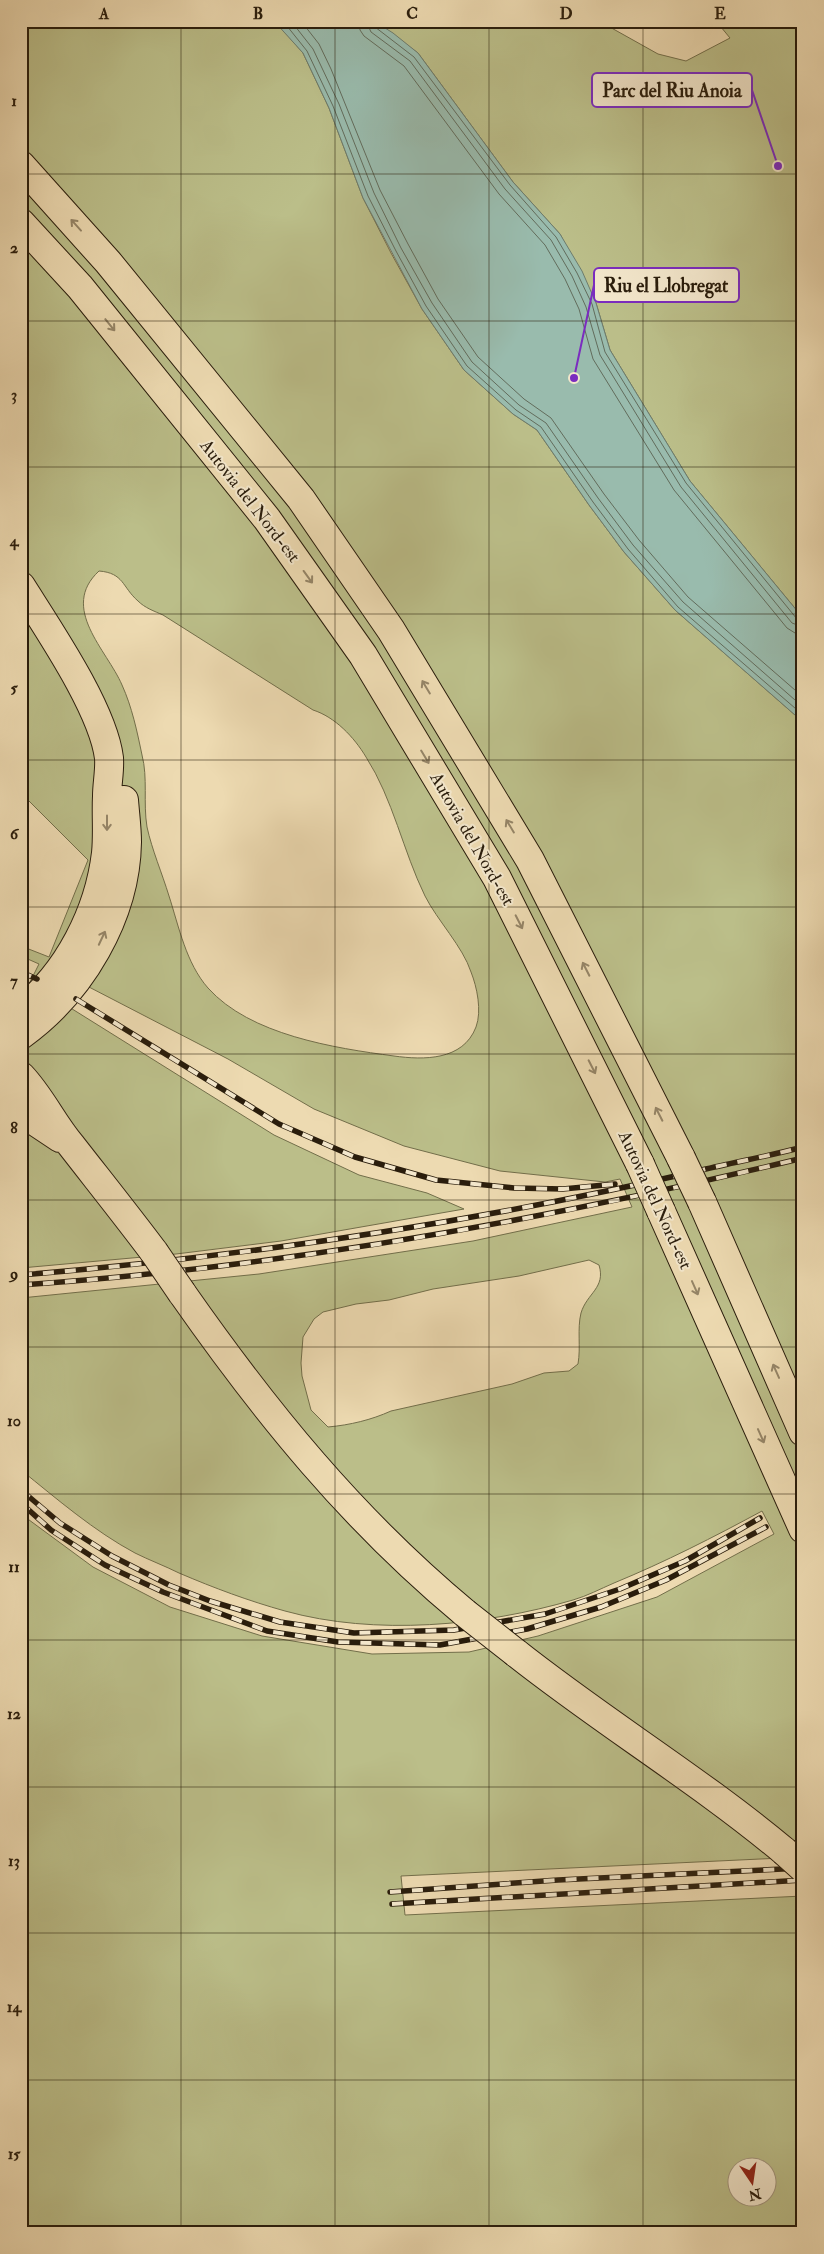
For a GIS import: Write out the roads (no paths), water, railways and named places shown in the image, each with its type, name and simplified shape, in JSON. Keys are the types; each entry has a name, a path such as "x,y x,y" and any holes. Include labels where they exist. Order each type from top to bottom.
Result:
{"main road":[{"path":"21,165 108,262 301,499 391,630 530,860 702,1202 803,1432"},
{"name":"Autovia del Nord-est","path":"21,223 80,287 267,520 363,655 497,878 640,1164 803,1529"},
{"path":"21,586 85,695 98,723 124,797 127,842 124,869 114,911 88,965 60,1000 23,1024"},
{"path":"109,758 106,852 103,875 96,899 81,934 72,967 51,995 23,1024 25,1080 70,1144 105,1185 260,1401 304,1456 389,1546 465,1613 516,1653 586,1706 742,1817 794,1860"},
{"path":"21,1112 70,1144"}],"water":[{"path":"274,21 374,21 393,33 418,53 513,182 560,234 582,271 596,303 610,350 690,481 803,618 803,722 675,610 624,552 537,430 513,414 464,370 422,309 363,198 329,108 303,53"}],"railway":[{"path":"21,972 37,979"},
{"path":"76,999 279,1124 355,1157 436,1180 514,1188 563,1189 615,1184"},
{"path":"21,1275 193,1258 364,1235 533,1206 618,1189 803,1147"},
{"path":"21,1285 219,1266 415,1238 513,1221 706,1181 803,1158"},
{"path":"21,1490 60,1523 112,1556 169,1585 210,1601 280,1622 354,1633 454,1630 545,1614 620,1589 685,1561 760,1518"},
{"path":"21,1503 51,1530 105,1565 163,1592 267,1631 338,1642 440,1645 527,1629 601,1607 666,1580 766,1527"},
{"path":"390,1892 558,1880 803,1868"},
{"path":"392,1904 803,1880"}],"place":[{"name":"Parc del Riu Anoia","path":"778,166"},
{"name":"Riu el Llobregat","path":"574,378"}]}
